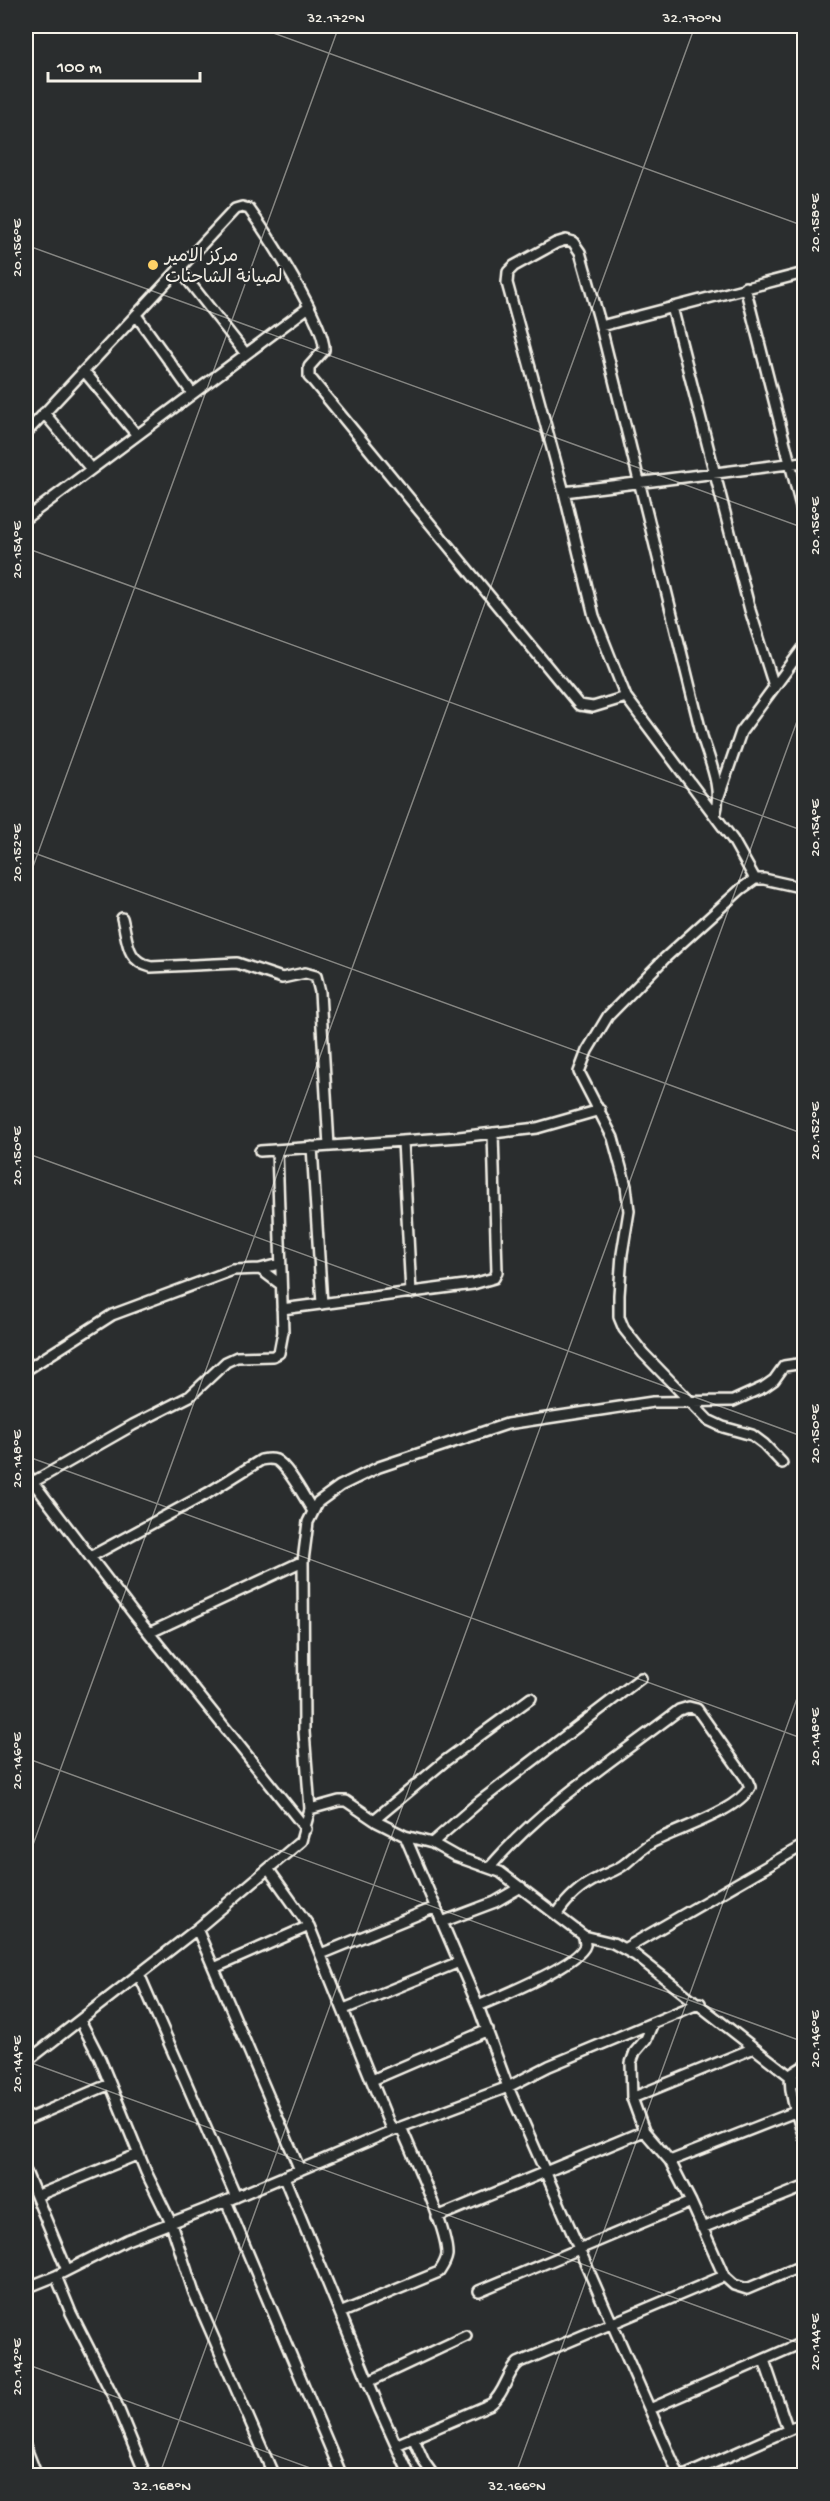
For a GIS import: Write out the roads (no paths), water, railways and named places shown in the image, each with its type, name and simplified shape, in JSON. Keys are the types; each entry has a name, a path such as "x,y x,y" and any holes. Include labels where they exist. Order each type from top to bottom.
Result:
{"street":[{"path":"26,433 235,209 246,208 251,211 309,306 324,345 322,353 309,367 309,377 579,705 593,707 626,697"},
{"path":"719,796 601,326 580,252 573,242 566,240 514,266 508,272 507,283 564,492 594,616 626,697 733,840 755,879"},
{"path":"179,269 246,354"},
{"path":"601,326 804,273"},
{"path":"746,287 804,518"},
{"path":"26,503 29,515 309,306"},
{"path":"672,307 750,610 774,686"},
{"path":"136,315 192,393"},
{"path":"84,371 136,434"},
{"path":"44,413 91,469"},
{"path":"564,492 804,462"},
{"path":"715,816 719,796 741,732 804,647"},
{"path":"783,1463 752,1435 714,1424 643,1353 624,1329 619,1317 622,1254 629,1211 626,1186 613,1138 579,1072 587,1051 608,1016 665,958 741,889 755,879 804,888"},
{"path":"122,918 132,957 141,965 151,968 237,963 282,978 305,973 316,976 320,982 329,1146"},
{"path":"260,1151 403,1141 537,1128 600,1110"},
{"path":"282,1310 473,1284 494,1278 497,1272 493,1133"},
{"path":"403,1141 411,1293"},
{"path":"312,1147 322,1304"},
{"path":"33,1482 133,1425 190,1396 226,1362 237,1357 273,1356 279,1353 282,1347 282,1310 277,1150"},
{"path":"26,1370 112,1315 233,1270 260,1269 279,1264"},
{"path":"260,1269 280,1284"},
{"path":"26,2062 197,1929 301,1841 310,1809 304,1732 303,1561 308,1522 318,1502 340,1486 379,1467 507,1424 653,1402 733,1401 764,1388 774,1380 784,1366 804,1363"},
{"path":"90,1557 208,1493 261,1460 269,1458 284,1467 314,1511"},
{"path":"26,1473 149,1633 306,1829"},
{"path":"149,1633 303,1561"},
{"path":"432,1843 479,1802 640,1678"},
{"path":"374,1820 445,1761 531,1698"},
{"path":"490,1867 507,1847 564,1798 680,1710 689,1707 698,1709 747,1780 750,1787 746,1794 705,1819 654,1841 626,1864 596,1878 567,1900 557,1914"},
{"path":"310,1809 346,1801 374,1820 405,1836 432,1843 455,1856 490,1867 584,1936 624,1948 700,2003 804,2087"},
{"path":"405,1836 488,2030 508,2087 679,2475"},
{"path":"624,1948 804,1845"},
{"path":"269,1870 309,1926 372,2080 437,2217 447,2253 445,2264 439,2271 340,2313"},
{"path":"442,1922 495,1902 520,1887"},
{"path":"321,1954 436,1907"},
{"path":"214,1968 309,1926"},
{"path":"197,1929 300,2170"},
{"path":"478,2006 524,1987 559,1967 581,1952 585,1945 584,1936"},
{"path":"344,2009 459,1962"},
{"path":"139,1974 236,2197"},
{"path":"26,2288 56,2276 127,2240 397,2129 508,2087 549,2066 700,2003"},
{"path":"80,2020 171,2223 194,2293 274,2475"},
{"path":"653,2023 631,2063 632,2098 644,2131 670,2161 724,2276 734,2285 747,2289 804,2265"},
{"path":"372,2080 488,2030"},
{"path":"632,2098 754,2048"},
{"path":"790,2075 804,2066"},
{"path":"790,2075 791,2097 804,2137"},
{"path":"26,2120 110,2084"},
{"path":"670,2161 795,2112"},
{"path":"437,2217 644,2131"},
{"path":"36,2196 139,2154"},
{"path":"26,2172 67,2270"},
{"path":"284,2177 368,2382 410,2475"},
{"path":"702,2228 804,2187"},
{"path":"226,2201 342,2475"},
{"path":"479,2291 691,2202"},
{"path":"56,2276 71,2313 114,2398 146,2475"},
{"path":"396,2445 491,2404 499,2398 509,2375 518,2363 724,2276"},
{"path":"368,2382 466,2336"},
{"path":"650,2409 804,2342"},
{"path":"764,2360 788,2430"},
{"path":"684,2475 804,2423"},
{"path":"413,2437 424,2462 434,2475"},
{"path":"26,2448 38,2475"}],"place":[{"name":"مركز الامير لصيانة الشاحنات","path":"153,265"}]}
